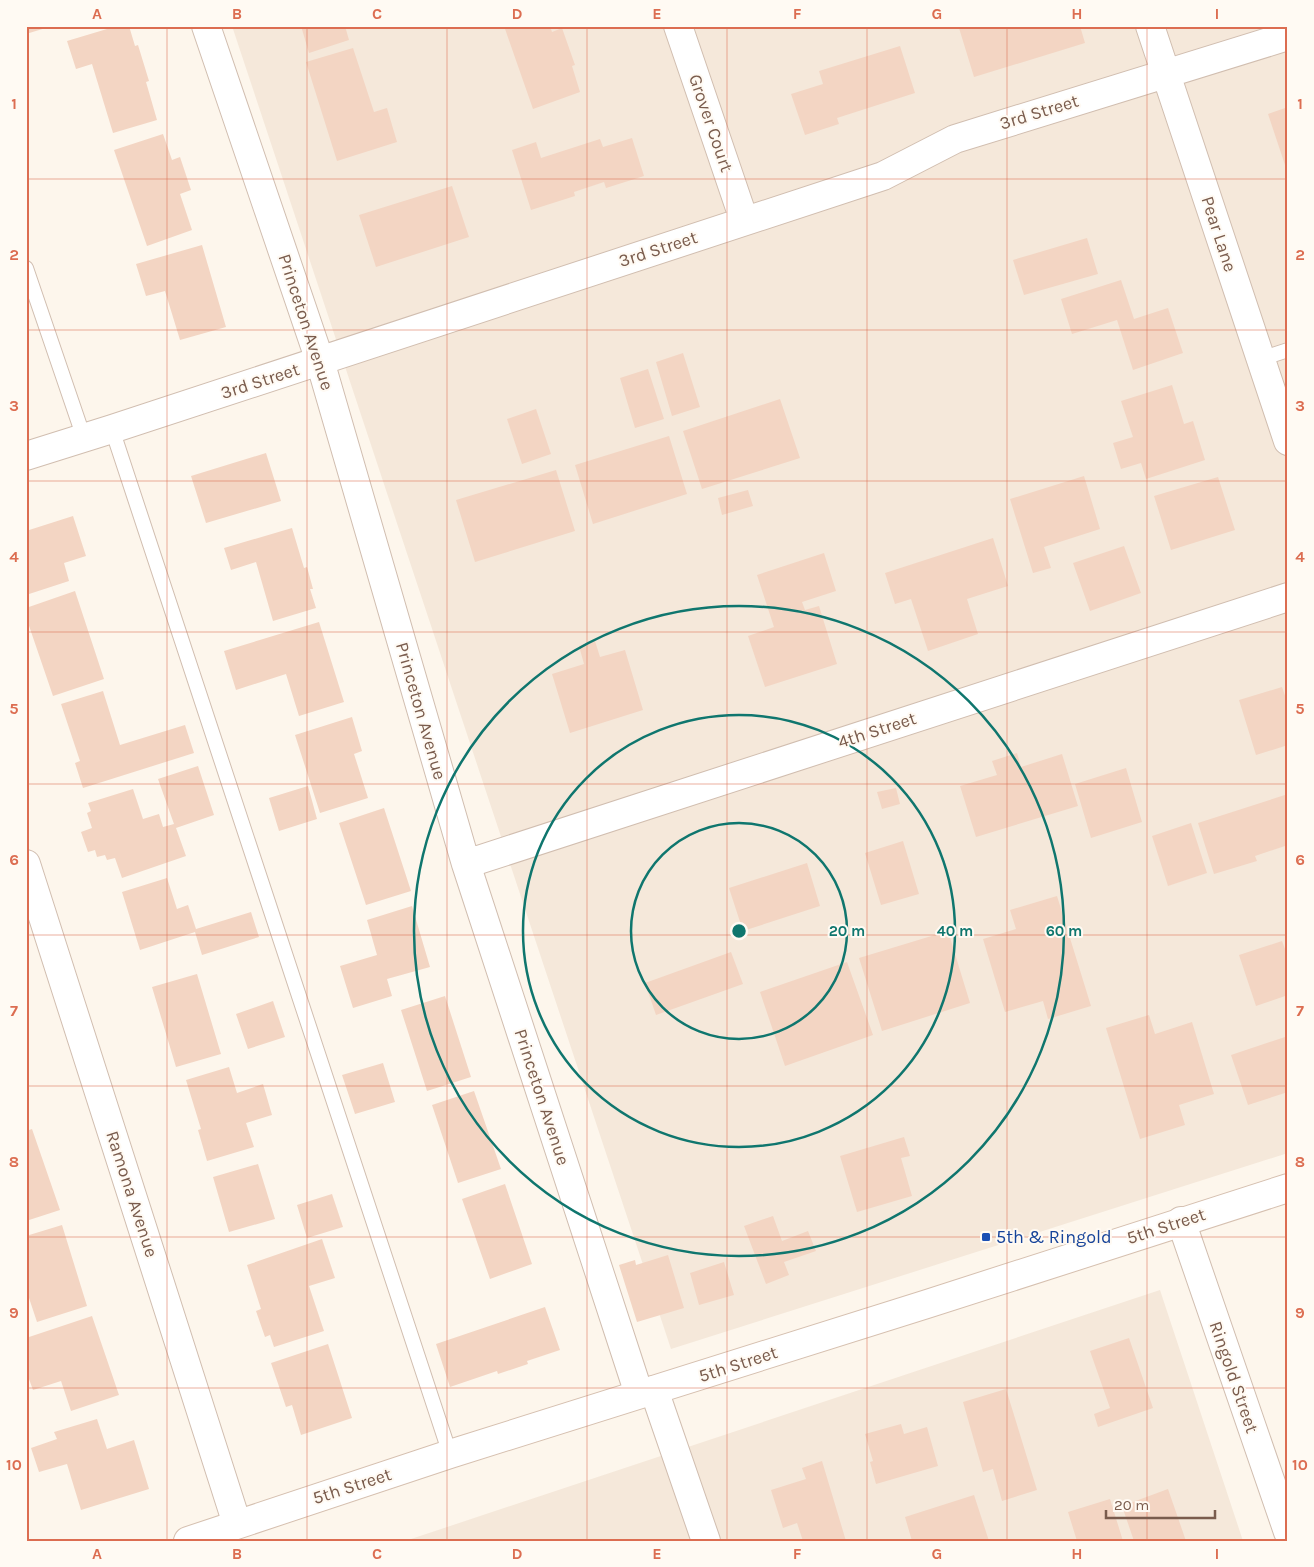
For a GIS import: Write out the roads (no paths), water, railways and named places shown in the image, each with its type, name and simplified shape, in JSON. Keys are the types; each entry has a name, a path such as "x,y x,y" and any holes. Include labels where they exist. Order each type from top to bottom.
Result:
{"street":[{"name":"Princeton Avenue","path":"206,26 320,361 466,864 646,1392 706,1541"},
{"name":"Grover Court","path":"678,26 744,220"},
{"name":"Pear Lane","path":"1150,26 1288,441"},
{"name":"3rd Street","path":"26,456 112,430 744,220 883,176 955,139 1288,36"},
{"name":"4th Street","path":"466,864 1288,597"},
{"name":"Ramona Avenue","path":"26,864 237,1524"},
{"name":"5th Street","path":"188,1541 450,1454 1288,1188"},
{"name":"Ringold Street","path":"1181,1222 1288,1532"}],"lane":[{"path":"26,268 84,438"},
{"path":"1260,359 1288,350"},
{"path":"112,430 450,1454"}],"place":[{"name":"5th & Ringold","path":"986,1237"}]}
